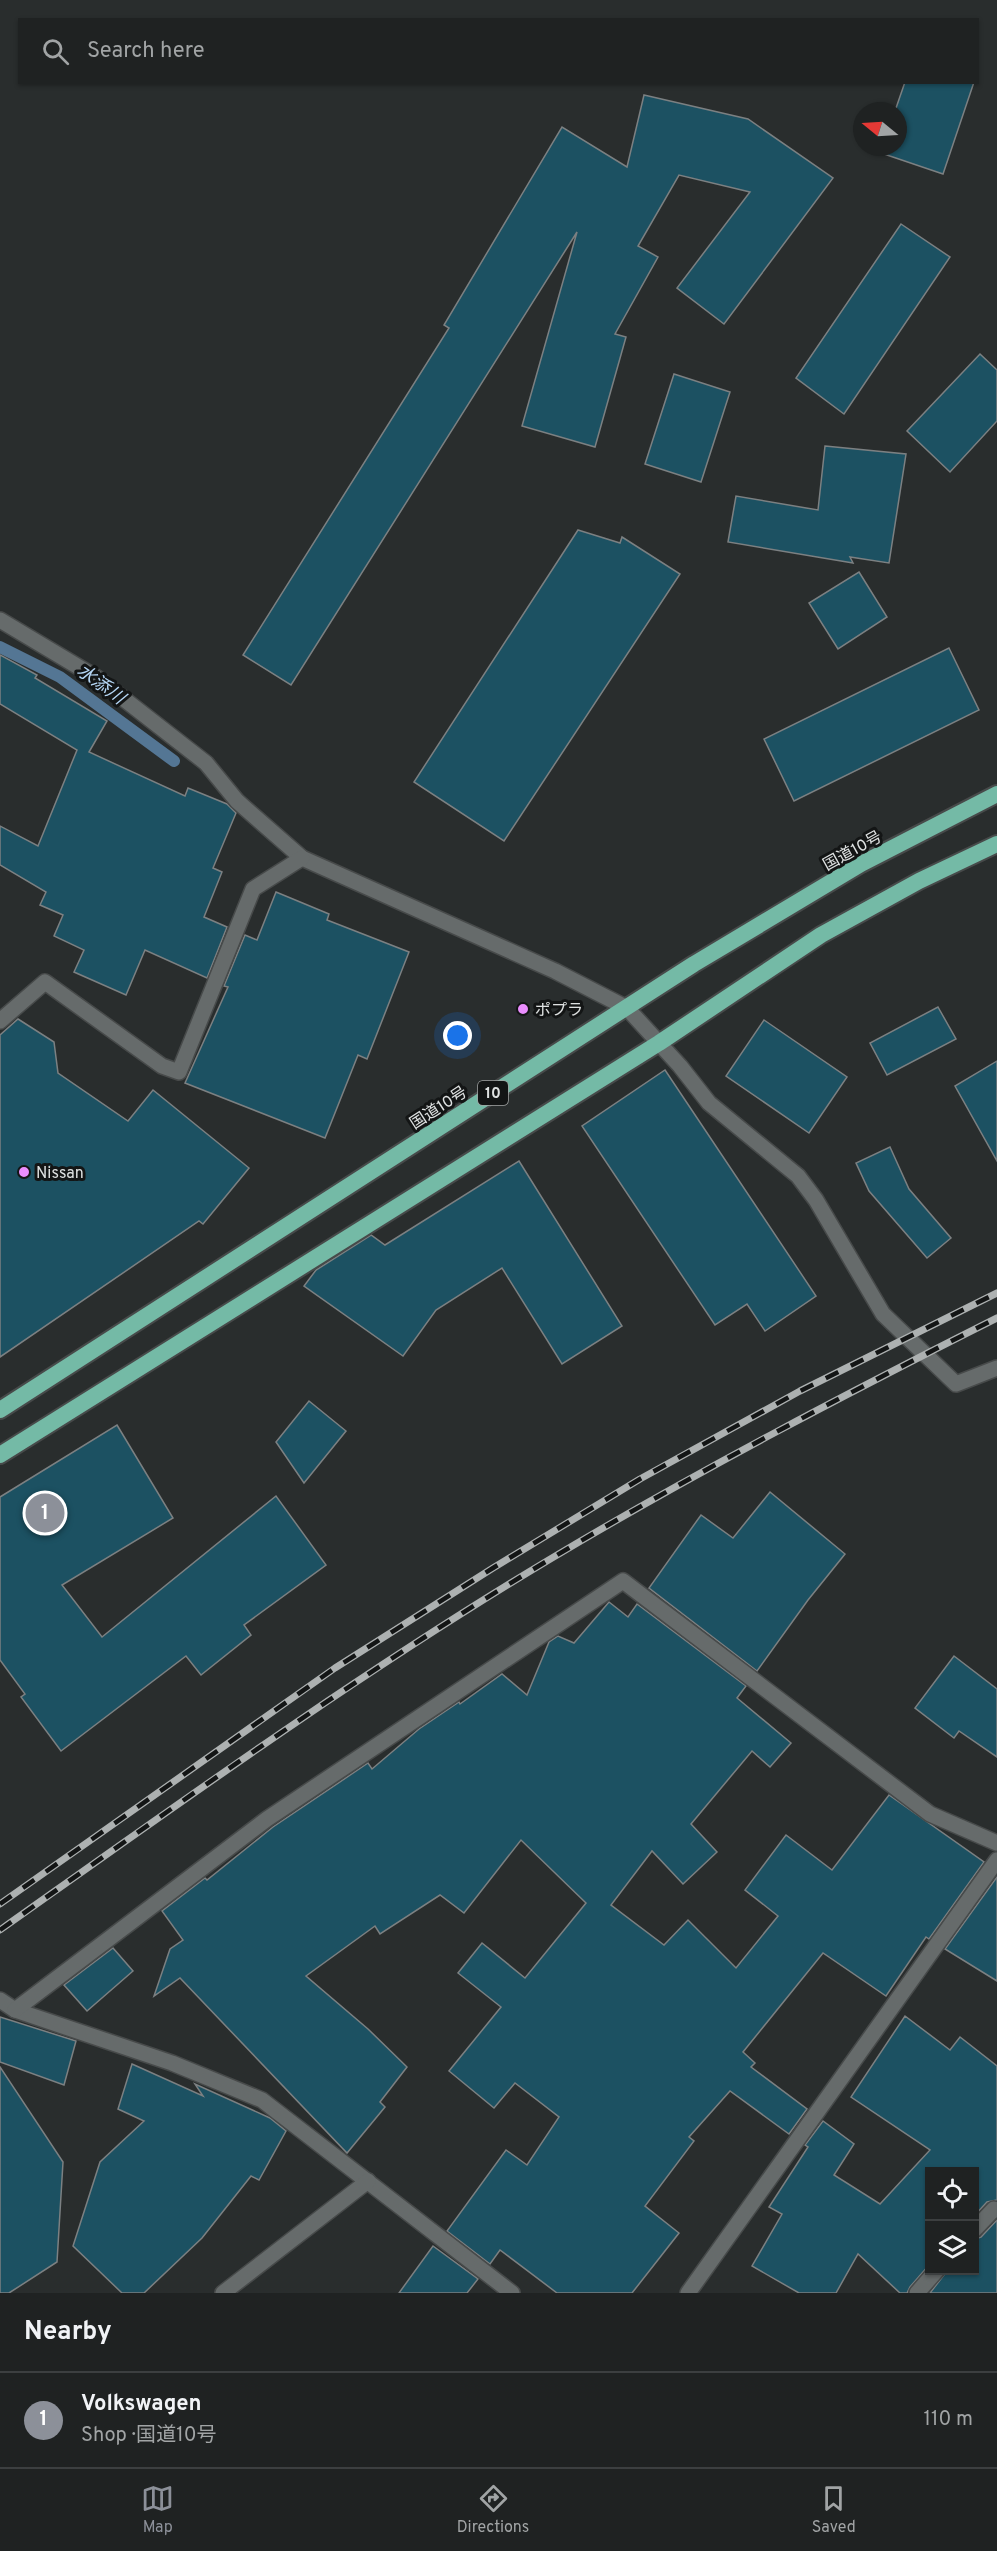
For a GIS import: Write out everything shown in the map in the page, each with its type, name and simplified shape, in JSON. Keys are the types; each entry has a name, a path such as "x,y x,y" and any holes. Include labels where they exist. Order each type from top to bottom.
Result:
{"highway":[{"name":"国道10号","path":"0,1410 694,964 861,864 997,794"},
{"path":"0,1455 659,1043 821,935 919,881 997,844"}],"street":[{"path":"0,620 98,678 206,763 237,801 302,858 555,971 627,1008 709,1103 798,1176 816,1200 883,1314 909,1336 924,1355 956,1384 997,1368"},
{"path":"0,1021 45,982 162,1066 179,1072 253,890 302,858"},
{"path":"15,2010 267,1819 623,1581 930,1814 997,1843"},
{"path":"688,2293 997,1860"},
{"path":"0,2000 15,2010 172,2062 262,2100 512,2293"},
{"path":"223,2293 368,2181"},
{"path":"979,2226 994,2209 997,2210"},
{"path":"916,2293 933,2275"}],"building":[{"path":"904,84 973,84 943,174 890,156 907,156 907,102 898,102"},
{"path":"644,95 748,119 833,178 724,324 677,288 750,192 679,175 638,246 658,257 615,334 626,337 595,447 522,426 577,232 291,685 243,655 449,328 444,325 562,127 627,167"},
{"path":"901,224 950,257 844,414 796,378"},
{"path":"980,354 997,370 997,421 950,472 907,431"},
{"path":"674,374 730,392 701,482 645,464"},
{"path":"825,446 906,454 889,563 850,557 853,563 728,542 736,496 818,510"},
{"path":"578,530 620,543 622,537 680,574 504,841 414,782"},
{"path":"859,572 887,617 838,649 809,603"},
{"path":"949,648 979,710 794,801 764,739"},
{"path":"0,655 37,675 35,678 107,721 89,752 185,796 188,788 227,804 236,813 213,868 222,872 204,917 227,927 207,978 145,950 126,995 74,972 84,950 54,936 63,915 40,905 46,892 0,865 0,826 38,846 77,750 0,704"},
{"path":"276,892 329,914 327,920 409,952 367,1059 358,1055 325,1138 185,1083 228,987 224,986 245,935 257,940"},
{"path":"938,1007 956,1039 887,1075 870,1043"},
{"path":"18,1019 54,1042 58,1073 128,1121 153,1090 249,1168 203,1224 199,1221 0,1357 0,1035"},
{"path":"764,1020 847,1077 809,1133 726,1076"},
{"path":"997,1061 997,1161 955,1086"},
{"path":"665,1070 816,1296 765,1331 747,1304 715,1325 582,1126"},
{"path":"890,1147 909,1189 951,1238 927,1258 869,1191 856,1163"},
{"path":"519,1161 622,1326 562,1364 502,1268 436,1310 403,1356 304,1286 316,1270 371,1235 385,1245"},
{"path":"309,1401 346,1431 304,1483 276,1442"},
{"path":"117,1425 173,1518 62,1585 102,1637 276,1496 326,1565 244,1625 251,1635 201,1675 186,1656 61,1751 21,1697 25,1694 0,1660 0,1497"},
{"path":"770,1492 845,1554 808,1600 757,1671 649,1588 701,1515 733,1538"},
{"path":"609,1602 628,1617 637,1604 746,1686 737,1698 791,1743 770,1767 752,1751 691,1824 717,1852 683,1884 652,1851 611,1905 664,1945 688,1920 736,1968 778,1916 745,1890 786,1835 832,1870 889,1795 984,1862 929,1939 926,1937 886,1996 823,1953 743,2052 755,2063 751,2067 807,2109 789,2134 730,2091 689,2137 694,2141 645,2206 679,2233 632,2293 557,2293 500,2250 490,2264 447,2231 506,2150 527,2165 559,2117 515,2083 494,2108 449,2071 501,2007 458,1973 482,1943 525,1978 586,1903 521,1840 464,1913 440,1895 380,1934 375,1926 306,1976 368,2029 407,2067 380,2102 385,2107 347,2153 180,1978 154,1996 170,1949 183,1940 162,1911 205,1878 207,1880 273,1827 368,1763 372,1769 419,1729 459,1702 460,1704 502,1674 527,1695 549,1642 558,1636 574,1643"},
{"path":"954,1656 997,1689 997,1757 959,1731 954,1738 915,1708"},
{"path":"997,1877 997,1981 945,1949"},
{"path":"113,1948 133,1971 87,2011 64,1985"},
{"path":"905,2016 950,2050 960,2037 997,2066 997,2200 987,2202 979,2211 979,2167 925,2167 925,2270 907,2293 900,2293 858,2254 836,2293 799,2293 752,2266 782,2214 769,2207 808,2147 805,2145 823,2121 854,2144 834,2175 880,2204 930,2150 851,2097"},
{"path":"0,2017 76,2041 64,2085 0,2062"},
{"path":"132,2064 203,2096 195,2084 270,2118 286,2131 259,2180 251,2176 202,2238 144,2293 122,2293 73,2246 100,2162 144,2121 118,2109"},
{"path":"0,2067 63,2162 57,2262 9,2293 0,2293"},
{"path":"997,2220 997,2293 930,2293 944,2275 979,2275 979,2238"},
{"path":"433,2246 478,2279 467,2293 399,2293"}],"waterway":[{"name":"水添川","path":"0,647 60,677 174,761"}],"railway":[{"path":"0,1904 335,1668 493,1568 640,1479 800,1391 997,1293"},
{"path":"0,1930 272,1739 481,1601 606,1526 716,1464 997,1318"}],"place":[{"name":"ポプラ","path":"523,1009"},
{"name":"Nissan","path":"24,1172"},
{"name":"Volkswagen","path":"45,1513"}]}
